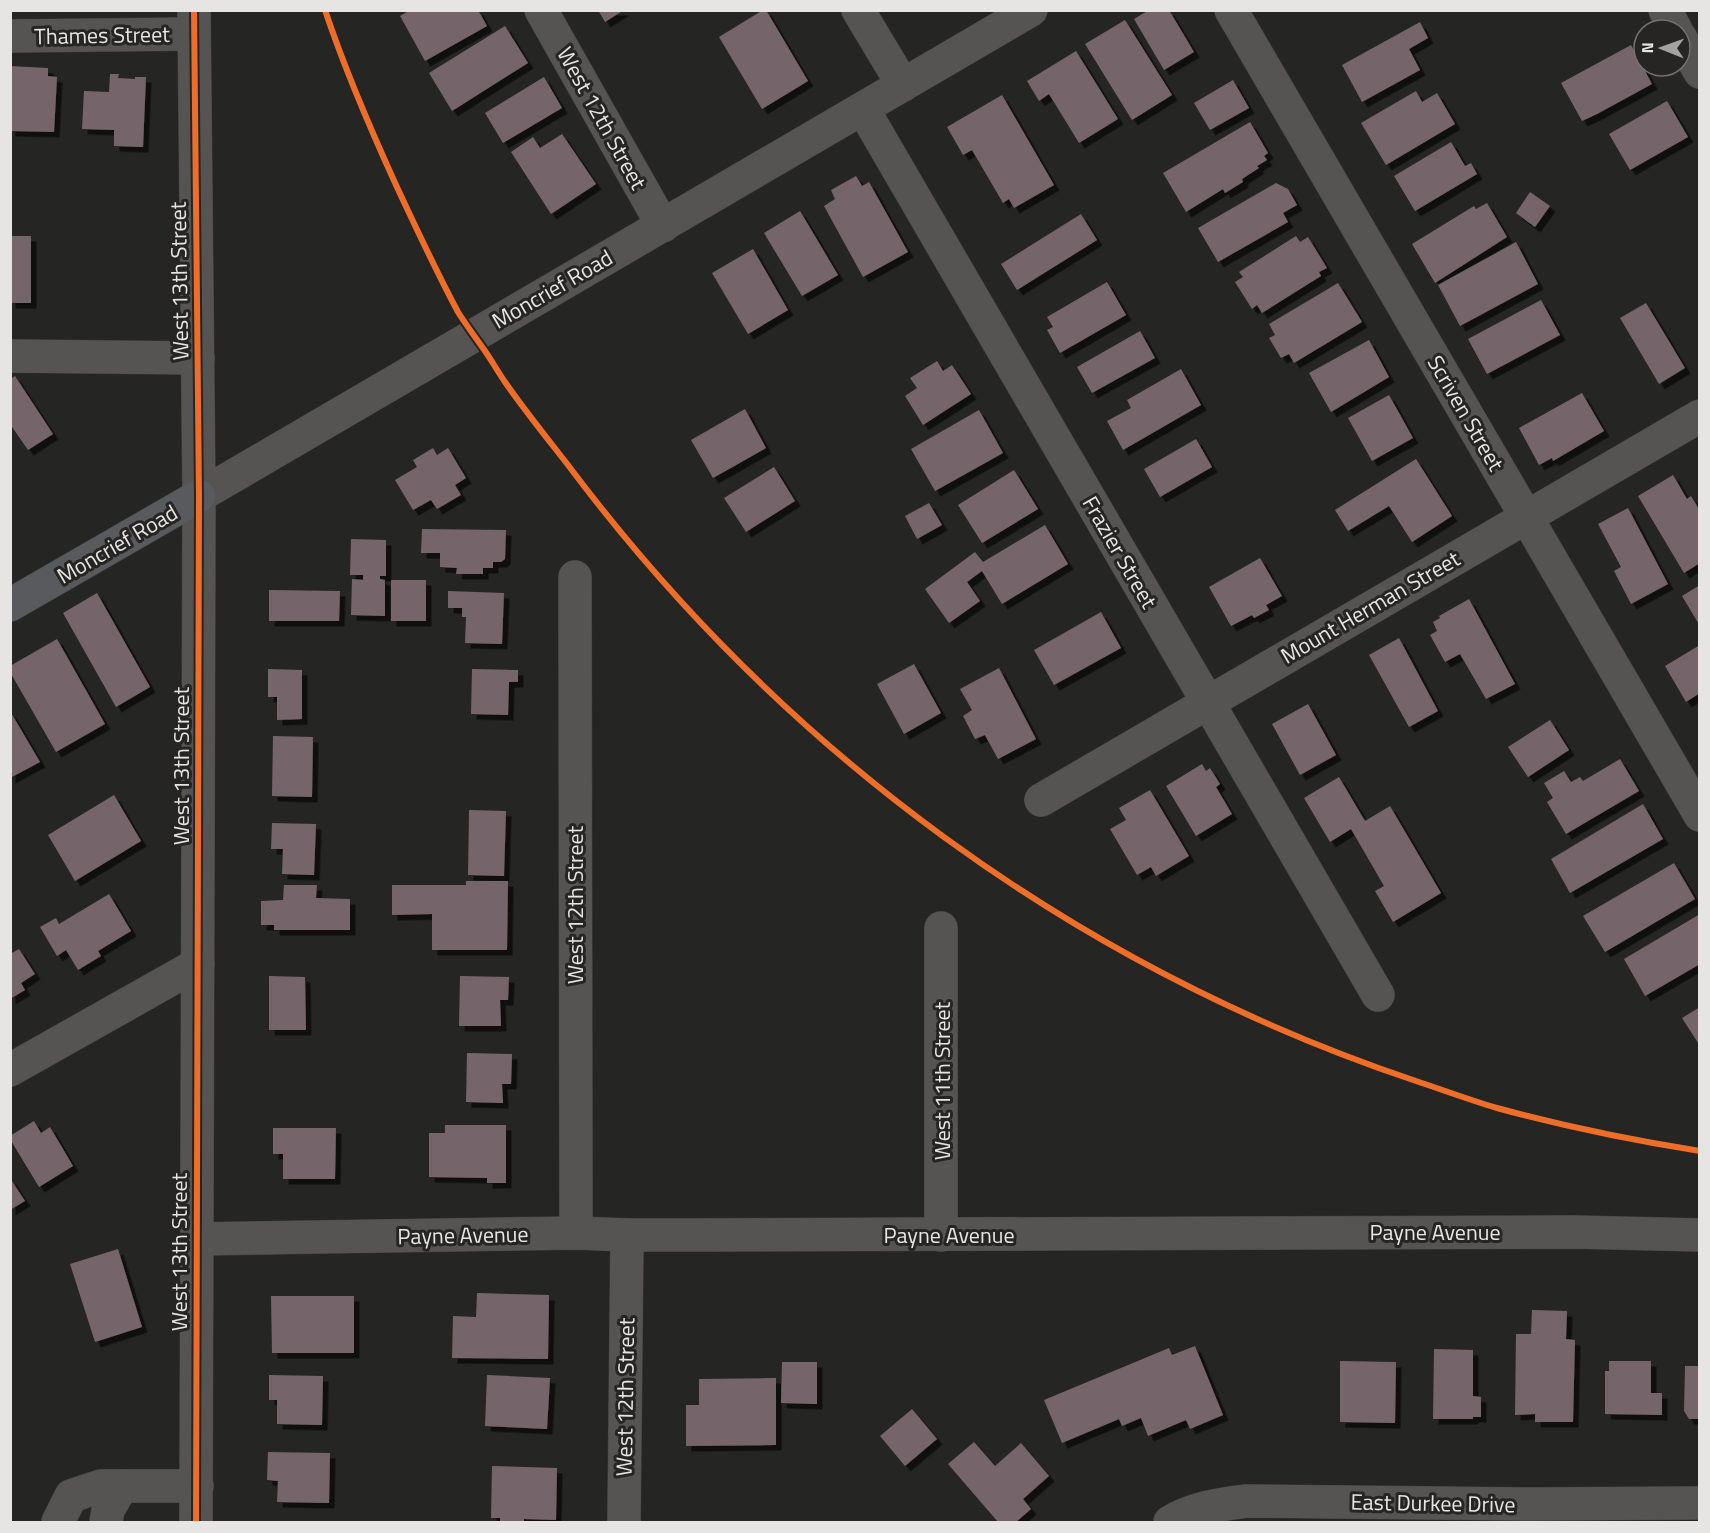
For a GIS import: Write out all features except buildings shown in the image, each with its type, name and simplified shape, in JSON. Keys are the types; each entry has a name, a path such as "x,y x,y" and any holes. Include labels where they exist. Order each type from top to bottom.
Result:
{"main road":[{"name":"Moncrief Road","path":"10,605 199,496"}],"street":[{"name":"West 12th Street","path":"541,10 663,226"},
{"path":"858,10 903,85"},
{"name":"Moncrief Road","path":"199,496 1031,10"},
{"name":"Scriven Street","path":"1231,10 1700,815"},
{"name":"Thames Street","path":"10,36 194,22"},
{"name":"West 13th Street","path":"194,22 199,496 196,1522"},
{"path":"1692,58 1700,72"},
{"name":"Frazier Street","path":"863,109 1378,995"},
{"path":"10,356 198,358"},
{"name":"Mount Herman Street","path":"1041,800 1700,416"},
{"name":"West 12th Street","path":"575,577 576,1233"},
{"name":"West 11th Street","path":"941,928 941,1235"},
{"path":"10,1070 198,964"},
{"name":"Payne Avenue","path":"198,1239 576,1233 941,1235 1573,1232 1700,1235"},
{"name":"West 12th Street","path":"624,1522 627,1235"},
{"path":"58,1522 71,1496 101,1486 197,1486"},
{"path":"106,1522 108,1510 122,1486"},
{"name":"East Durkee Drive","path":"1170,1522 1216,1505 1247,1501 1532,1513 1700,1503"}],"cycle path":[{"path":"194,10 199,496 196,1522"},
{"path":"325,10 367,120 426,249 458,312 505,382 652,569 743,666 841,756 945,838 1055,912 1170,977 1291,1034 1416,1081 1497,1108 1597,1132 1700,1151"}]}
